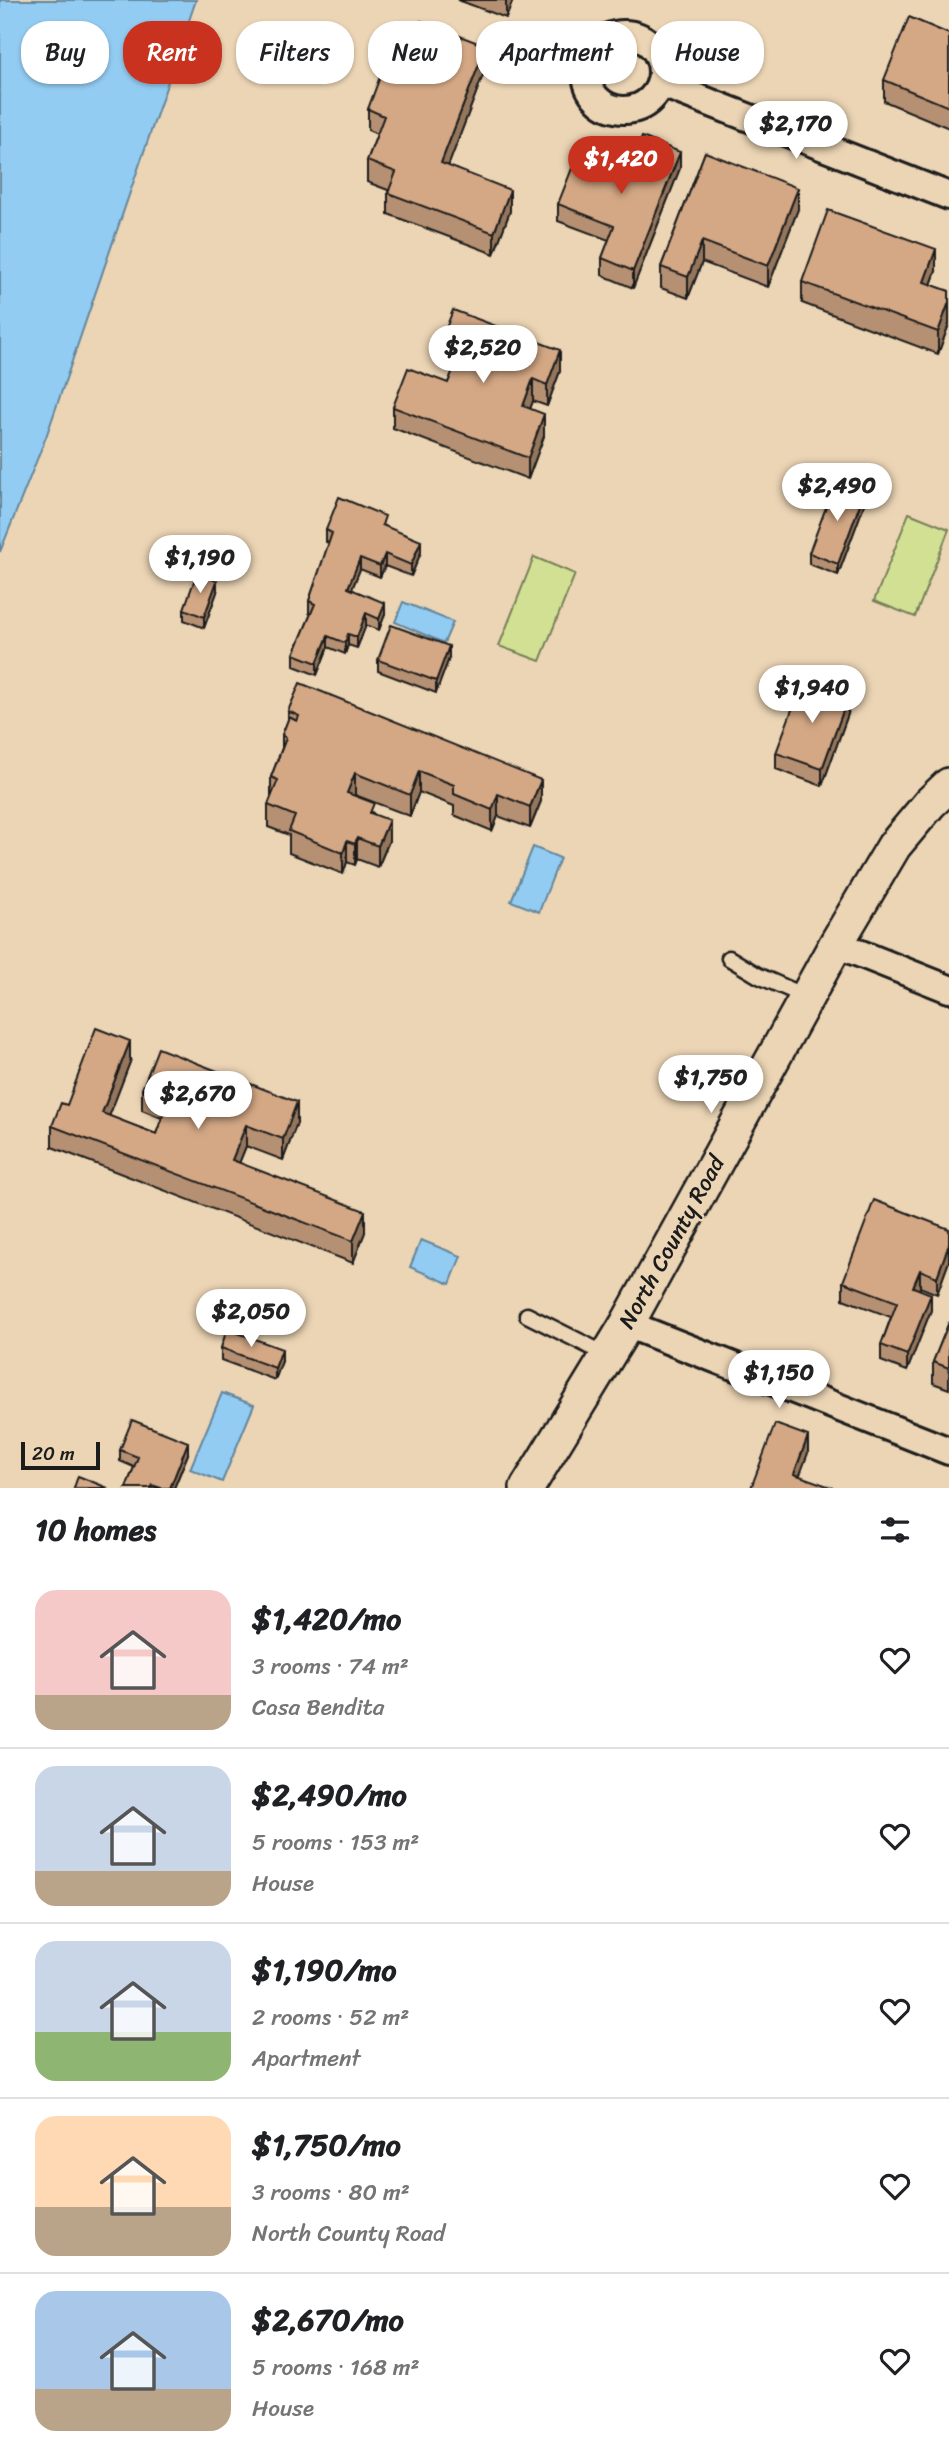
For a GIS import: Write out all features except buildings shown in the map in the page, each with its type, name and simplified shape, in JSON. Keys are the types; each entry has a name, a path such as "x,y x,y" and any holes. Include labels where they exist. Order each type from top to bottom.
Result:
{"street":[{"path":"663,84 949,196"},
{"name":"North County Road","path":"527,1488 627,1324 836,943 894,846 949,785"},
{"path":"836,943 949,989"},
{"path":"627,1324 949,1451"}],"lane":[{"path":"729,958 760,976 807,997"},
{"path":"527,1315 607,1355"}],"green space":[{"path":"909,513 949,529 915,617 874,601"},
{"path":"534,557 575,574 540,661 499,646"}],"water":[{"path":"0,0 196,0 189,21 123,21 123,84 167,84 46,437 0,552"},
{"path":"403,602 453,622 444,643 395,622"},
{"path":"533,847 560,858 539,912 511,901"},
{"path":"421,1240 461,1256 450,1284 410,1267"},
{"path":"222,1393 254,1405 222,1482 190,1469"}]}
